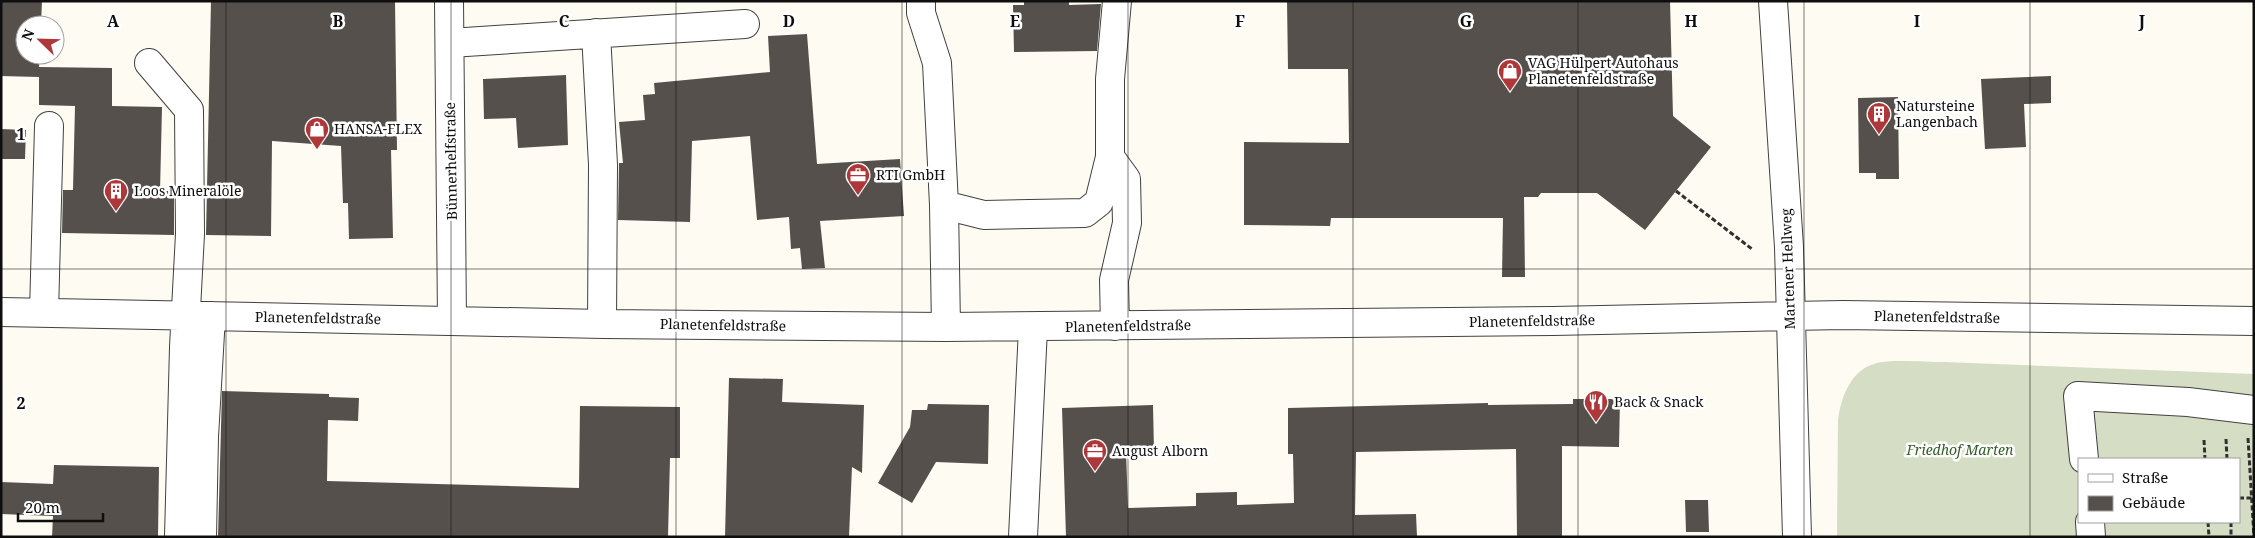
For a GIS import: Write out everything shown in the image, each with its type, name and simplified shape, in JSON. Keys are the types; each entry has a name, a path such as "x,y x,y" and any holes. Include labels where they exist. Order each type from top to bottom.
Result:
{"street":[{"name":"Bünnerhelfstraße","path":"449,1 452,321"},
{"path":"921,1 921,13 937,63 944,204 946,327"},
{"path":"944,204 984,215 1085,214 1099,202 1110,157 1110,79 1117,1"},
{"name":"Martener Hellweg","path":"1773,1 1789,247 1797,537"},
{"path":"450,43 745,24"},
{"path":"596,33 604,165 602,324"},
{"path":"150,63 189,110 190,234 198,315 204,437 202,537"},
{"path":"44,313 49,126"},
{"path":"1110,157 1126,179 1127,223 1114,280 1115,326"},
{"name":"Planetenfeldstraße","path":"1,312 602,324 1033,328 1843,315 2254,321"},
{"path":"179,537 198,315"},
{"path":"1023,537 1033,328"},
{"path":"2084,458 2078,396 2188,402 2254,410"},
{"path":"2090,523 2091,537"}],"path":[{"path":"1676,191 1752,249"},
{"path":"2248,438 2254,537"},
{"path":"2226,439 2227,458"},
{"path":"2204,440 2205,458"},
{"path":"2208,523 2209,537"},
{"path":"2230,523 2231,537"}],"green space":[{"name":"Friedhof Marten","path":"1900,361 2254,374 2254,537 1837,537 1838,420 1845,393 1854,378 1868,366 1883,362"}],"building":[{"path":"1,1 42,1 41,15 15,15 15,65 112,68 112,106 162,107 160,191 174,191 174,235 62,233 63,190 73,190 75,106 39,105 39,77 1,76"},
{"path":"211,1 395,1 397,150 391,150 393,238 349,239 348,203 343,203 341,146 272,141 271,236 206,235"},
{"path":"1024,1 1069,1 1069,5 1101,4 1097,51 1014,52 1013,5 1024,5"},
{"name":"VAG Hülpert Autohaus Planetenfeldstraße","path":"1287,1 1670,1 1673,116 1711,147 1645,230 1597,193 1541,193 1538,197 1524,197 1525,277 1502,277 1503,218 1331,218 1330,226 1244,225 1244,142 1349,143 1348,69 1288,69"},
{"path":"807,34 817,164 900,159 904,216 820,221 825,268 802,269 800,248 791,249 789,217 757,220 750,136 692,141 690,222 618,220 619,163 623,163 619,122 645,120 643,95 655,94 654,83 770,72 768,36"},
{"path":"566,75 568,145 518,148 516,118 484,119 483,79"},
{"path":"2051,76 2051,103 2024,104 2026,147 1985,149 1981,79"},
{"name":"Natursteine Langenbach","path":"1898,97 1899,179 1876,179 1876,173 1859,173 1858,98"},
{"path":"1,129 26,130 25,159 1,159"},
{"path":"729,378 783,379 782,402 864,405 862,473 852,467 849,537 725,537"},
{"path":"222,391 329,394 329,397 359,398 358,421 328,420 327,481 579,488 580,406 680,407 680,458 670,458 668,537 218,537"},
{"path":"1573,399 1620,399 1619,447 1562,446 1562,537 1517,537 1516,449 1356,452 1355,515 1416,514 1417,537 1066,537 1062,408 1153,405 1154,451 1126,451 1128,508 1196,506 1196,493 1237,492 1237,505 1294,503 1293,454 1288,454 1288,408 1488,403 1488,405 1573,404"},
{"path":"928,404 989,405 988,464 936,462 912,503 878,483 910,427 912,410 927,410"},
{"path":"54,465 159,467 158,537 52,537 53,516 1,514 1,482 53,484"},
{"path":"1685,500 1708,500 1709,532 1686,532"}],"place":[{"name":"VAG Hülpert Autohaus Planetenfeldstraße","path":"1510,92"},
{"name":"Natursteine Langenbach","path":"1879,135"},
{"name":"HANSA-FLEX","path":"317,150"},
{"name":"RTI GmbH","path":"858,196"},
{"name":"Loos Mineralöle","path":"116,212"},
{"name":"Back & Snack","path":"1596,423"},
{"name":"August Alborn","path":"1095,472"}]}
